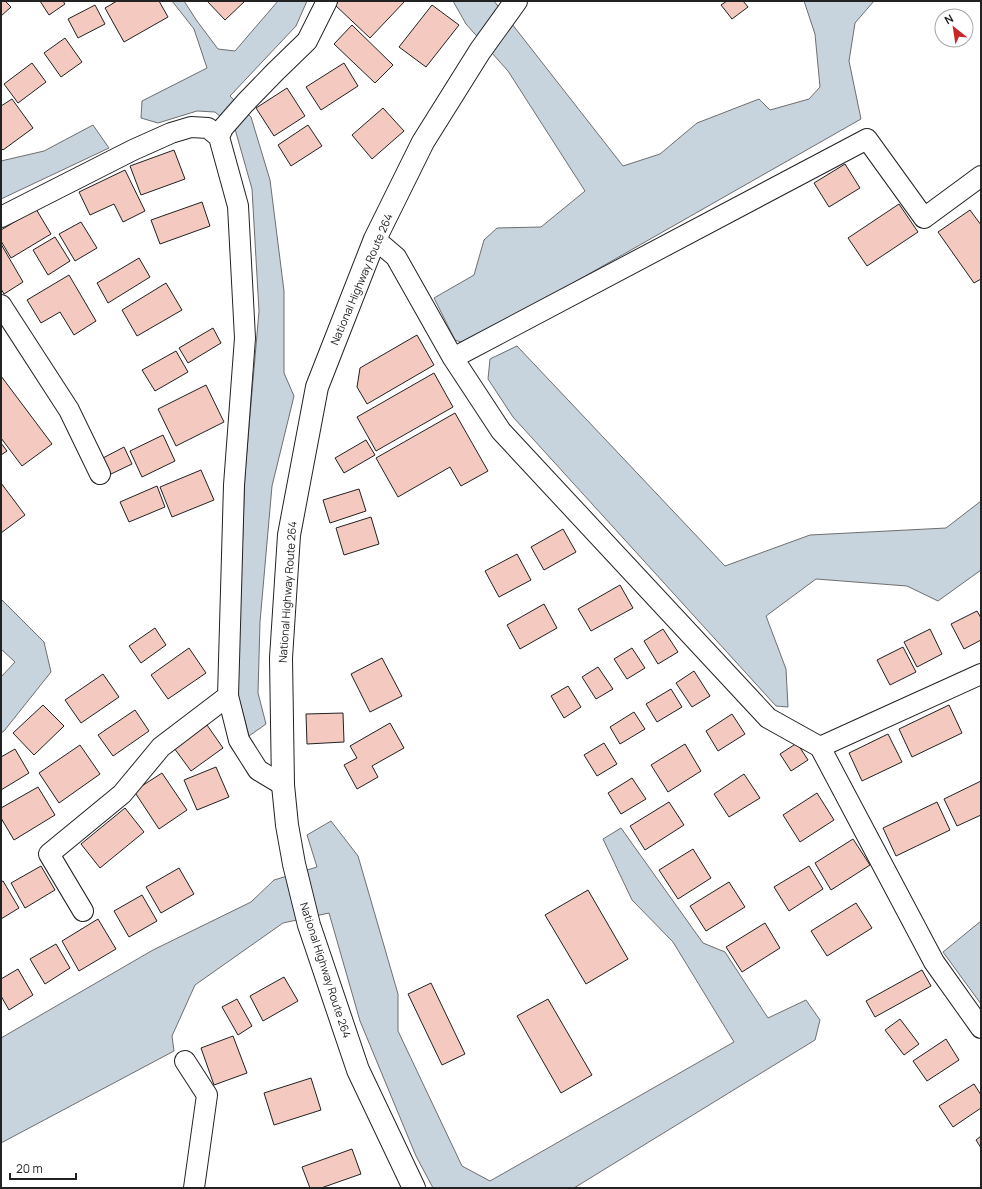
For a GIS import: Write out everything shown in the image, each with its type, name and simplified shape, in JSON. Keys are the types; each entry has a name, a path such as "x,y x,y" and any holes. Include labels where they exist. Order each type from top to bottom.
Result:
{"highway":[{"name":"National Highway Route 264","path":"414,1188 358,1070 309,925 294,864 287,826 283,785 282,658 289,535 318,386 375,239 423,142 480,51 513,5"}],"street":[{"path":"221,133 245,103 308,41 327,1"},
{"path":"1,217 133,150 171,133 190,127 208,128 221,133"},
{"path":"221,133 238,206 245,338 234,485 228,696 239,740 258,770 283,785"},
{"path":"453,358 867,139 924,218 981,176"},
{"path":"375,239 396,257 453,358 501,431 768,718 820,747 934,962 981,1028"},
{"path":"1,305 70,410 100,474"},
{"path":"820,747 981,674"},
{"path":"82,912 49,854 122,794 161,747 228,696"},
{"path":"186,1061 207,1095 194,1188"}],"shaded area":[{"path":"172,1 184,1 218,49 235,51 278,1 307,1 296,26 230,96 251,117 270,180 284,291 284,373 294,396 272,486 260,622 258,693 266,724 249,736 237,691 245,473 259,311 252,189 235,129 215,112 197,111 158,123 141,118 142,101 207,68 194,29"},
{"path":"453,1 494,1 623,166 660,154 697,123 759,99 770,110 809,99 820,87 815,34 804,1 874,1 855,23 849,61 861,119 466,344 455,340 434,298 474,275 484,240 497,228 541,227 585,191 508,71 466,24"},
{"path":"93,125 109,148 1,199 1,161 44,151"},
{"path":"517,346 725,566 810,535 946,528 981,501 981,570 938,601 907,586 816,579 766,616 786,669 788,707 776,706 513,417 488,379 490,359"},
{"path":"1,599 44,642 51,672 1,733 1,677 15,662 1,649"},
{"path":"331,821 358,856 398,994 398,1031 462,1166 490,1181 734,1042 673,942 632,900 603,839 621,828 703,943 725,952 768,1018 806,1000 820,1020 815,1040 574,1188 433,1188 416,1156 360,1021 329,913 283,923 195,985 172,1036 174,1051 1,1143 1,1038 153,950 251,902 274,880 317,867 307,835"},
{"path":"981,921 981,1004 943,952"}],"building":[{"path":"1,1 5,1 11,7 1,16"},
{"path":"40,1 63,1 65,4 49,15"},
{"path":"117,1 159,1 168,17 124,42 105,8"},
{"path":"207,1 245,1 225,20"},
{"path":"339,1 405,1 370,38 335,5"},
{"path":"727,1 743,1 748,7 732,19 721,5"},
{"path":"95,5 105,24 78,38 68,19"},
{"path":"432,5 459,25 426,67 399,47"},
{"path":"352,25 393,65 375,83 334,44"},
{"path":"65,38 82,62 61,77 44,53"},
{"path":"32,63 46,82 18,103 4,84"},
{"path":"344,63 358,86 321,110 306,87"},
{"path":"287,88 305,116 274,136 256,108"},
{"path":"12,99 33,128 3,150 1,148 1,106"},
{"path":"383,108 404,131 372,159 352,135"},
{"path":"308,125 322,146 291,166 278,145"},
{"path":"174,150 185,179 141,195 130,166"},
{"path":"845,164 860,188 829,207 814,183"},
{"path":"125,170 145,211 123,222 114,204 90,215 79,192"},
{"path":"202,202 210,226 160,244 151,220"},
{"path":"899,204 918,232 867,266 848,238"},
{"path":"36,209 51,234 11,258 1,241 1,230"},
{"path":"970,210 981,225 981,279 974,283 938,232"},
{"path":"81,222 97,248 75,261 59,234"},
{"path":"55,237 70,261 48,275 33,250"},
{"path":"1,244 23,282 4,294 1,289"},
{"path":"139,258 150,277 108,303 97,283"},
{"path":"69,275 96,321 74,335 60,312 41,323 27,300"},
{"path":"166,283 182,310 137,336 122,310"},
{"path":"213,328 221,343 188,363 179,348"},
{"path":"417,335 434,365 367,404 357,387 360,368"},
{"path":"176,351 188,372 155,391 142,370"},
{"path":"434,373 453,407 376,451 357,417"},
{"path":"1,376 52,444 22,466 1,438"},
{"path":"206,385 224,422 176,446 158,409"},
{"path":"455,413 488,471 461,486 450,467 398,497 376,458"},
{"path":"163,435 175,461 142,477 130,451"},
{"path":"366,440 375,455 344,473 335,458"},
{"path":"1,443 7,451 1,455"},
{"path":"124,447 132,464 111,474 103,458"},
{"path":"201,470 214,500 172,517 160,487"},
{"path":"1,483 25,515 1,533"},
{"path":"157,486 165,507 129,522 120,502"},
{"path":"359,489 366,511 330,523 323,500"},
{"path":"371,517 379,544 344,555 336,528"},
{"path":"563,529 576,552 544,570 531,547"},
{"path":"517,554 531,580 499,597 485,571"},
{"path":"620,585 633,608 591,631 578,609"},
{"path":"544,604 557,628 520,649 507,625"},
{"path":"977,611 981,618 981,640 964,649 951,624"},
{"path":"155,628 166,645 141,663 129,646"},
{"path":"663,629 678,652 658,664 644,641"},
{"path":"930,629 942,654 917,667 904,642"},
{"path":"903,647 916,672 890,685 877,660"},
{"path":"189,648 206,673 168,699 151,675"},
{"path":"632,648 645,668 627,679 614,659"},
{"path":"382,658 402,696 370,712 351,674"},
{"path":"598,667 613,689 596,699 582,677"},
{"path":"694,671 710,696 692,707 676,683"},
{"path":"103,674 119,697 81,723 65,700"},
{"path":"568,686 581,707 564,718 551,696"},
{"path":"671,689 682,707 657,722 646,704"},
{"path":"43,705 64,726 34,755 13,733"},
{"path":"949,705 962,733 912,757 899,729"},
{"path":"135,710 149,731 113,756 98,735"},
{"path":"634,712 645,729 620,744 610,727"},
{"path":"343,713 344,742 307,744 306,714"},
{"path":"732,714 745,734 718,751 706,731"},
{"path":"390,723 404,748 372,766 378,777 357,789 344,765 357,758 350,746"},
{"path":"207,725 223,748 191,771 174,748"},
{"path":"888,734 902,762 862,781 849,753"},
{"path":"604,743 617,764 597,776 584,755"},
{"path":"797,743 808,760 791,771 780,754"},
{"path":"685,744 701,771 668,792 651,765"},
{"path":"80,745 100,774 59,803 39,773"},
{"path":"15,749 29,773 1,790 1,757"},
{"path":"216,767 229,797 197,810 184,780"},
{"path":"162,773 187,810 159,829 134,791"},
{"path":"744,774 760,798 729,817 714,794"},
{"path":"632,778 646,799 621,814 608,793"},
{"path":"981,781 981,815 957,826 944,799"},
{"path":"38,787 55,815 14,840 1,818 1,808"},
{"path":"817,793 834,820 800,842 783,815"},
{"path":"669,802 684,825 645,850 630,826"},
{"path":"937,802 950,830 896,856 883,828"},
{"path":"125,808 144,832 100,868 81,844"},
{"path":"853,839 870,865 831,890 815,863"},
{"path":"693,849 711,878 678,899 659,870"},
{"path":"41,866 55,890 25,908 11,883"},
{"path":"809,866 823,889 789,911 774,887"},
{"path":"179,868 194,894 161,913 146,887"},
{"path":"3,881 19,908 1,919 1,882"},
{"path":"729,882 745,907 706,931 690,906"},
{"path":"588,890 628,959 586,984 545,915"},
{"path":"142,895 157,921 129,937 114,911"},
{"path":"856,903 872,928 827,956 811,931"},
{"path":"98,919 116,949 79,971 62,941"},
{"path":"765,923 780,948 742,972 726,947"},
{"path":"56,944 70,968 45,984 30,959"},
{"path":"18,969 33,995 9,1010 1,996 1,979"},
{"path":"922,970 931,986 875,1017 866,1001"},
{"path":"284,977 298,1001 263,1021 250,996"},
{"path":"431,983 465,1054 442,1065 408,994"},
{"path":"237,999 252,1026 238,1035 222,1007"},
{"path":"548,999 592,1075 561,1093 517,1016"},
{"path":"900,1019 919,1044 904,1055 885,1030"},
{"path":"233,1036 247,1073 214,1085 201,1048"},
{"path":"946,1039 959,1060 927,1081 913,1061"},
{"path":"311,1078 321,1110 274,1125 264,1093"},
{"path":"974,1084 981,1095 981,1108 953,1127 939,1106"},
{"path":"981,1136 981,1148 976,1140"},
{"path":"352,1149 361,1174 321,1188 310,1188 302,1167"}]}
